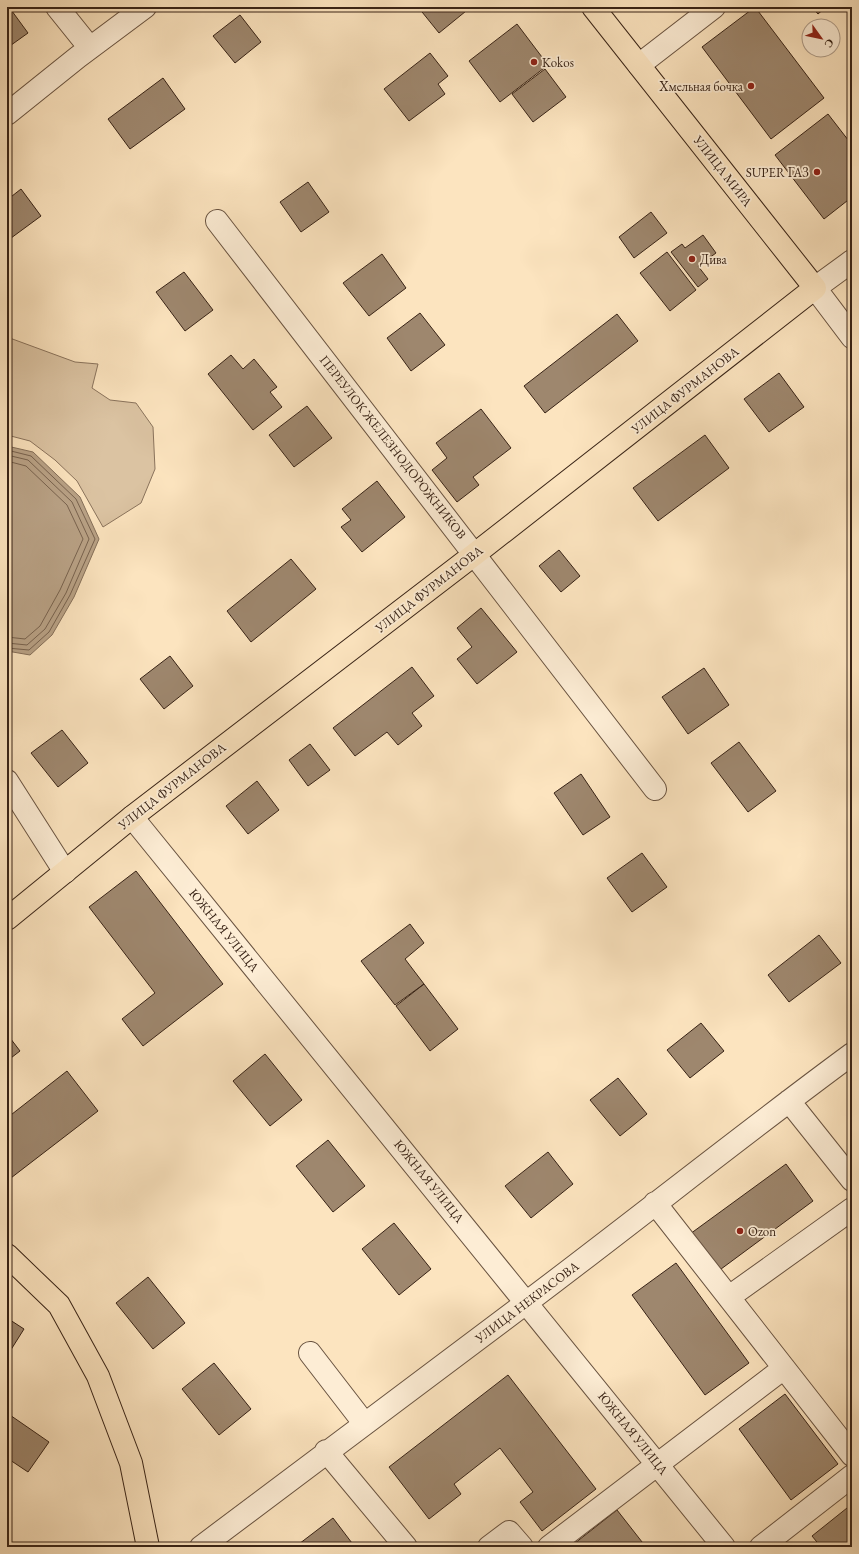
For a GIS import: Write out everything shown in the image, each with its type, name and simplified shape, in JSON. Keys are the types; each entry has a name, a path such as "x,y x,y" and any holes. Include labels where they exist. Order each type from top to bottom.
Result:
{"main road":[{"name":"УЛИЦА МИРА","path":"593,7 815,288"},
{"name":"УЛИЦА ФУРМАНОВА","path":"7,919 132,817 475,554 815,288"},
{"path":"7,1255 59,1305 98,1376 131,1463 148,1547"}],"street":[{"path":"57,7 90,48"},
{"path":"7,114 90,48 145,7"},
{"path":"639,65 714,7"},
{"name":"ПЕРЕУЛОК ЖЕЛЕЗНОДОРОЖНИКОВ","path":"217,221 655,788"},
{"name":"УЛИЦА ФУРМАНОВА","path":"815,288 852,261"},
{"name":"УЛИЦА МИРА","path":"815,288 852,337"},
{"path":"7,780 64,872"},
{"name":"ЮЖНАЯ УЛИЦА","path":"132,817 658,1463 724,1547"},
{"name":"УЛИЦА НЕКРАСОВА","path":"201,1547 326,1451 527,1302 852,1054"},
{"path":"789,1101 852,1180"},
{"path":"655,1204 852,1455"},
{"path":"729,1297 852,1209"},
{"path":"310,1353 364,1423"},
{"path":"549,1547 784,1368"},
{"path":"326,1451 406,1547"},
{"path":"760,1547 852,1476"},
{"path":"489,1547 509,1532 522,1547"}],"shaded area":[{"path":"7,337 75,362 98,364 92,388 110,400 136,403 153,427 155,469 141,503 103,527 77,481 55,460 30,441 7,435"}],"water":[{"path":"7,446 33,452 80,497 99,539 74,597 52,635 30,655 7,651"}],"building":[{"path":"7,7 9,7 28,33 7,48"},
{"path":"418,7 471,7 439,33"},
{"path":"755,7 824,98 771,139 702,47"},
{"path":"812,7 826,7 818,14"},
{"path":"240,15 261,42 235,63 213,36"},
{"path":"517,24 548,65 500,102 469,61"},
{"path":"430,53 448,76 438,84 445,94 409,121 384,89"},
{"path":"545,69 566,97 533,122 512,94"},
{"path":"163,78 185,109 130,149 108,119"},
{"path":"828,114 852,145 852,197 824,219 775,155"},
{"path":"308,182 329,212 301,232 280,202"},
{"path":"21,189 41,216 7,241 7,200"},
{"path":"651,212 667,233 634,258 619,237"},
{"name":"Дива","path":"703,235 716,253 698,266 708,279 698,287 671,252 682,244 685,248"},
{"path":"667,252 696,290 670,311 640,273"},
{"path":"382,254 406,288 369,316 343,283"},
{"path":"184,272 213,310 185,331 156,292"},
{"path":"420,313 445,345 411,371 387,338"},
{"path":"617,314 638,341 545,413 524,386"},
{"path":"231,355 243,369 254,359 277,387 270,392 282,407 253,430 208,374"},
{"path":"779,373 804,407 769,432 744,399"},
{"path":"307,406 332,438 294,467 269,435"},
{"path":"481,409 511,448 473,477 479,485 457,502 432,470 447,458 436,443"},
{"path":"705,435 729,468 658,521 633,488"},
{"path":"377,481 405,517 362,552 341,527 351,520 342,509"},
{"path":"559,550 580,576 561,592 539,566"},
{"path":"291,559 316,589 251,642 227,611"},
{"path":"481,608 517,652 477,684 457,659 472,647 457,628"},
{"path":"170,656 193,686 164,709 140,679"},
{"path":"412,667 434,696 412,713 422,726 398,745 387,732 355,756 333,728"},
{"path":"704,668 729,705 688,734 662,697"},
{"path":"62,730 88,763 58,787 31,753"},
{"path":"739,742 776,791 748,812 711,763"},
{"path":"310,744 330,770 308,786 289,760"},
{"path":"581,774 610,817 583,835 554,793"},
{"path":"257,781 279,810 248,834 226,806"},
{"path":"642,853 667,887 632,912 607,878"},
{"path":"136,871 223,984 143,1046 122,1019 155,993 89,907"},
{"path":"410,924 424,943 405,959 424,984 395,1005 361,961"},
{"path":"819,935 841,963 789,1002 768,975"},
{"path":"424,984 458,1029 430,1051 396,1006"},
{"path":"701,1023 724,1051 690,1078 667,1050"},
{"path":"7,1034 20,1051 7,1061"},
{"path":"265,1054 302,1100 270,1126 233,1081"},
{"path":"67,1071 98,1111 7,1181 7,1118"},
{"path":"618,1078 647,1114 620,1136 590,1100"},
{"path":"328,1140 365,1186 333,1212 296,1166"},
{"path":"548,1152 573,1184 531,1218 505,1186"},
{"path":"786,1164 813,1201 717,1272 690,1234"},
{"path":"394,1223 431,1269 399,1295 362,1249"},
{"path":"676,1263 749,1363 705,1395 632,1295"},
{"path":"148,1277 185,1323 153,1349 116,1303"},
{"path":"7,1318 24,1329 7,1356"},
{"path":"214,1363 251,1409 219,1435 182,1389"},
{"path":"508,1375 596,1489 542,1531 520,1502 533,1492 500,1448 454,1484 461,1494 429,1519 389,1467"},
{"path":"785,1394 838,1464 791,1500 739,1429"},
{"path":"7,1413 49,1442 28,1472 7,1458"},
{"path":"852,1504 852,1547 821,1547 812,1536"},
{"path":"617,1510 646,1547 570,1547"},
{"path":"333,1518 355,1547 295,1547"}],"place":[{"name":"Kokos","path":"534,62"},
{"name":"Хмельная бочка","path":"751,86"},
{"name":"SUPER ГАЗ","path":"817,172"},
{"name":"Дива","path":"692,259"},
{"name":"Ozon","path":"740,1231"}]}
